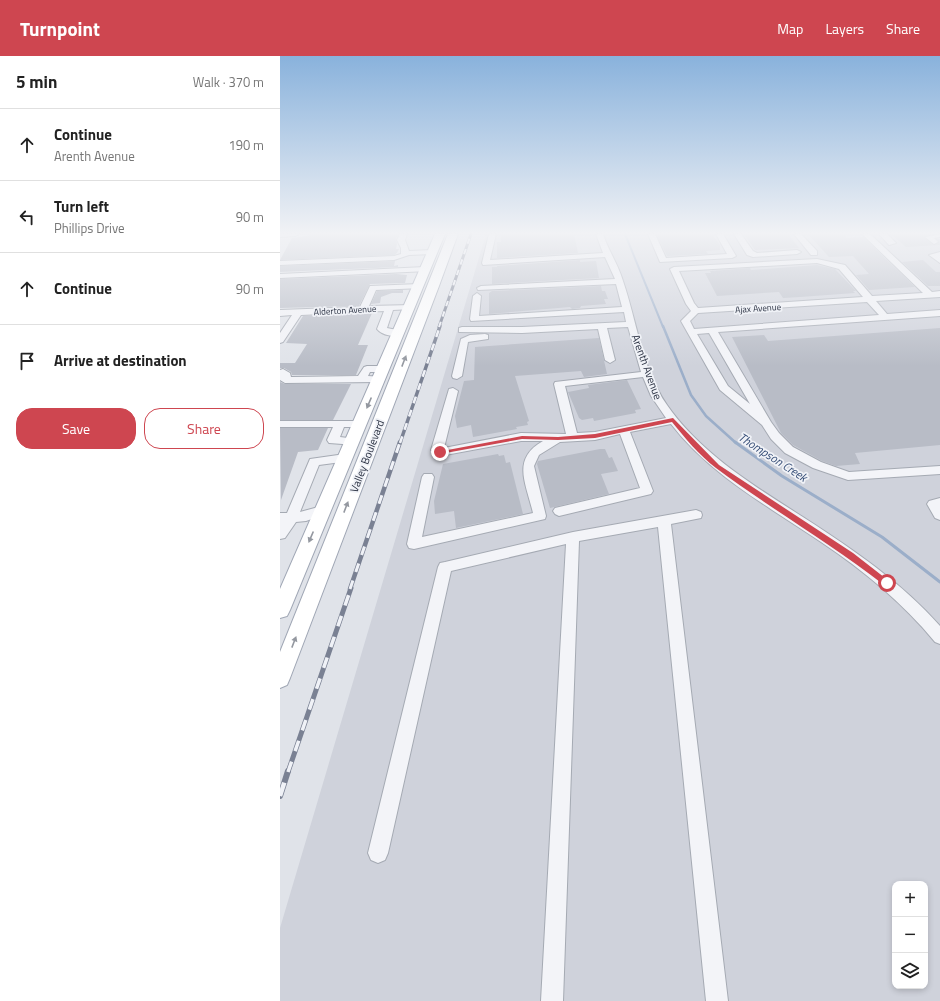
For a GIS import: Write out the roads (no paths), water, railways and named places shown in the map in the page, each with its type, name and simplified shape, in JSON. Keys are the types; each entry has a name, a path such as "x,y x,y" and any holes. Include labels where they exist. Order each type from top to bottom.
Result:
{"main road":[{"name":"Valley Boulevard","path":"280,678 321,572 417,299 423,278"},
{"name":"Valley Boulevard","path":"280,610 399,333 417,299 434,286 437,278"},
{"path":"321,572 329,522 328,515 322,511"}],"street":[{"name":"Arenth Avenue","path":"618,278 647,374 662,406 691,442 717,466 850,555 887,583 924,617 940,637"},
{"path":"678,278 690,304 696,311 685,321 724,388 766,423"},
{"path":"851,278 885,317"},
{"path":"912,278 930,295"},
{"path":"619,281 479,292 474,319 628,309"},
{"path":"363,309 373,288 397,287 417,299"},
{"path":"397,287 382,329 386,332 399,333"},
{"name":"Ajax Avenue","path":"696,311 940,294"},
{"path":"391,302 417,299"},
{"name":"Alderton Avenue","path":"280,313 363,309 391,302 417,299"},
{"path":"280,340 298,312"},
{"path":"691,332 940,313"},
{"path":"462,330 558,328 632,324"},
{"path":"602,325 610,360"},
{"path":"457,376 464,341 470,338 549,333 558,328"},
{"path":"712,330 766,423 775,436 789,450 818,465 848,476 940,470"},
{"path":"280,372 283,372 286,375 285,380 362,379 382,374"},
{"path":"573,438 559,384 647,374"},
{"path":"453,391 438,446 438,450 440,452 522,438 573,438 595,436 673,420"},
{"path":"280,424 360,424"},
{"path":"340,424 333,440 352,442"},
{"path":"559,511 647,491 624,430"},
{"path":"428,477 414,544 540,516 528,466 528,460 530,455 534,452 558,438"},
{"path":"280,534 286,518 314,462 345,458"},
{"path":"940,503 933,504 940,515"},
{"path":"286,518 306,516 322,511"},
{"path":"378,854 444,567 573,537 696,516"},
{"path":"664,521 717,1001"},
{"path":"552,1001 573,537"}],"waterway":[{"name":"Thompson Creek","path":"643,278 663,327"},
{"name":"Thompson Creek","path":"663,326 691,395 706,416 736,443"},
{"name":"Thompson Creek","path":"735,442 782,476 882,537 940,582"}],"railway":[{"path":"439,327 456,278"},
{"path":"400,443 440,326"},
{"path":"350,589 400,442"},
{"path":"288,772 351,588"},
{"path":"280,796 288,771"}]}
